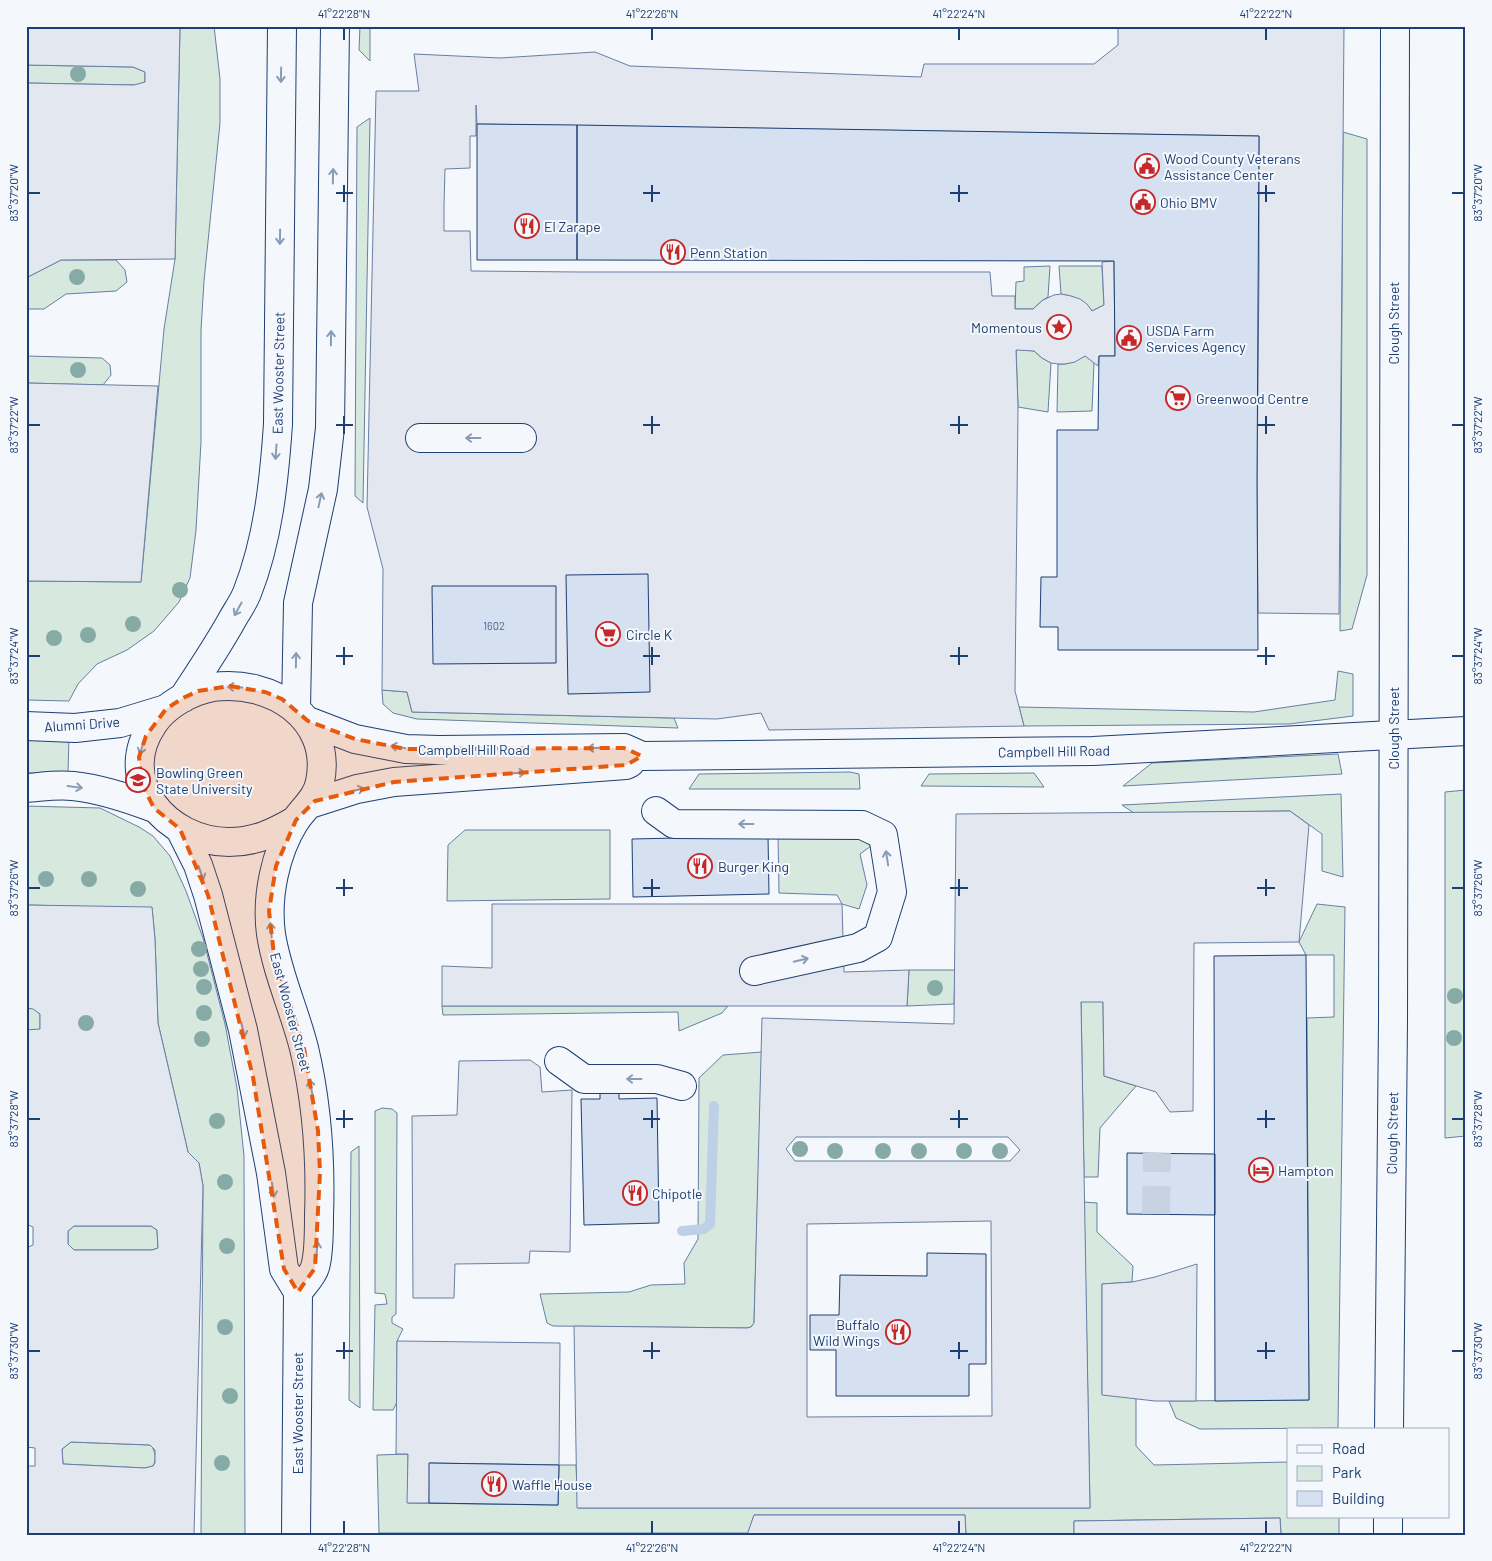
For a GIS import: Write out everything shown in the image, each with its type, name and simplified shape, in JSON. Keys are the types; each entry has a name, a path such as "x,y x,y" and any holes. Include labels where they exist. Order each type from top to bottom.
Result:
{"main road":[{"name":"East Wooster Street","path":"175,704 223,636 246,595 260,556 270,504 278,424 282,26"},
{"name":"East Wooster Street","path":"302,715 298,603 322,489 330,428 335,26"},
{"name":"Clough Street","path":"1388,1428 1393,1030 1395,26"},
{"path":"420,438 522,438"},
{"name":"East Wooster Street","path":"298,1292 315,1268 319,1227 320,1172 318,1139 313,1094 304,1048 274,955 270,931 270,911 271,890 284,842 303,812 320,785 322,763 319,744 302,715 282,699 247,688 213,687 198,691 175,704 154,722 146,736 140,757 142,784 154,808 180,829 212,841 244,841 272,834 303,812"},
{"name":"Alumni Drive","path":"26,726 75,728 120,723 175,704"},
{"name":"Campbell Hill Road","path":"302,715 355,739 406,748 439,750 624,748 642,756 1093,751 1466,731"},
{"name":"Campbell Hill Road","path":"303,812 357,789 394,782 626,765 642,756"},
{"path":"26,788 72,786 118,795 154,808"},
{"path":"656,811 674,824 862,825 883,835 892,892 878,937 858,948 754,971"},
{"name":"East Wooster Street","path":"180,829 198,865 208,895 244,1030 270,1173 284,1269 298,1292 296,1535"},
{"path":"559,1061 584,1079 657,1079 682,1086"},
{"path":"1388,1518 1388,1535"}],"highlighted area":[{"path":"230,686 265,692 282,699 308,721 355,739 406,749 624,748 642,756 626,765 394,782 315,801 296,820 276,866 269,911 274,955 304,1048 318,1131 320,1172 315,1268 298,1292 284,1269 253,1077 208,895 180,829 154,808 142,784 139,757 146,736 166,709 183,698 198,691"}],"green space":[{"path":"180,26 214,26 220,79 220,123 201,330 201,442 196,530 190,578 179,602 154,631 127,650 97,664 78,684 69,701 26,700 26,581 141,582 164,329 175,259"},
{"path":"360,26 370,26 370,61 359,50"},
{"path":"26,65 133,67 145,72 145,82 135,85 26,83"},
{"path":"370,118 363,503 355,496 357,127"},
{"path":"1343,132 1367,139 1367,575 1352,629 1340,631"},
{"path":"61,260 116,260 125,270 127,282 116,291 66,294 44,309 26,309 26,278"},
{"path":"1050,266 1048,297 1033,309 1015,309 1016,282 1024,281 1024,267"},
{"path":"1059,266 1102,266 1104,305 1092,311 1086,304 1061,294"},
{"path":"1016,349 1034,351 1051,363 1048,412 1018,407"},
{"path":"26,356 102,358 110,365 111,375 103,385 26,383"},
{"path":"1085,356 1094,362 1092,411 1057,412 1058,364 1072,362"},
{"path":"1338,671 1353,674 1353,716 1289,724 1024,726 1019,707 1254,712 1335,700"},
{"path":"382,690 407,692 412,712 674,718 678,728 417,719 393,713 383,704"},
{"path":"26,735 69,737 68,774 26,773"},
{"path":"1338,754 1342,774 1123,786 1152,763"},
{"path":"850,772 859,774 860,789 689,789 699,774"},
{"path":"1034,773 1044,787 921,786 929,774"},
{"path":"1466,790 1466,1136 1445,1138 1445,792"},
{"path":"1341,794 1343,877 1322,871 1322,834 1290,811 1134,813 1122,805"},
{"path":"26,806 100,808 153,836 170,856 186,891 203,938 225,1024 237,1088 244,1156 245,1535 201,1535 203,1186 199,1163 188,1152 158,1023 152,908 26,905"},
{"path":"465,830 610,830 610,899 447,901 448,845"},
{"path":"853,833 871,846 860,854 867,885 859,909 842,904 837,895 779,893 778,835"},
{"path":"1317,904 1345,907 1338,1428 1200,1429 1176,1418 1169,1401 1309,1400 1307,1018 1334,1017 1334,955 1306,955 1299,942"},
{"path":"909,970 955,970 954,1004 907,1006"},
{"path":"1081,1001 1103,1001 1104,1076 1136,1086 1100,1128 1098,1177 1084,1177"},
{"path":"442,1006 728,1006 722,1013 679,1031 678,1012 443,1015"},
{"path":"26,1008 33,1008 40,1014 40,1030 26,1030"},
{"path":"762,1052 754,1323 751,1327 553,1326 547,1323 540,1294 629,1292 651,1285 685,1284 684,1263 698,1239 699,1078 723,1055"},
{"path":"382,1108 392,1109 397,1113 396,1314 392,1317 392,1323 403,1329 397,1341 397,1402 393,1410 373,1410 375,1305 387,1304 385,1294 375,1293 375,1111"},
{"path":"359,1146 360,1408 349,1400 351,1152"},
{"path":"1084,1202 1097,1203 1097,1232 1133,1266 1132,1282 1102,1284 1102,1394 1136,1398 1136,1446 1154,1465 1287,1462 1287,1518 1339,1518 1339,1535 1281,1535 1280,1518 1074,1521 1074,1535 966,1535 965,1515 754,1515 748,1533 379,1533 377,1455 408,1454 408,1503 558,1505 559,1465 576,1465 578,1508 1090,1508"},
{"path":"74,1226 151,1226 157,1230 158,1248 152,1250 74,1250 68,1244 68,1231"},
{"path":"71,1442 151,1445 155,1461 153,1466 145,1468 63,1464 62,1449"}],"shaded area":[{"path":"26,26 180,26 175,259 61,260 26,278 26,83 134,85 145,82 145,72 133,67 26,65"},
{"path":"1118,26 1344,26 1339,614 1258,613 1259,136 477,124 476,105 476,136 470,136 470,168 445,169 444,231 470,231 471,271 990,272 992,296 1015,296 1015,309 1033,309 1043,300 1061,294 1080,299 1092,311 1104,305 1102,262 1114,261 1115,356 1099,356 1098,366 1085,356 1075,362 1058,364 1051,363 1034,351 1016,350 1018,407 1015,691 1024,726 769,730 761,713 717,719 412,712 407,692 382,690 383,569 367,507 376,91 419,91 414,54 500,58 595,52 630,66 921,77 924,64 1094,64 1118,45"},
{"path":"26,383 158,386 141,582 26,581"},
{"path":"1290,811 1309,825 1299,942 1194,943 1193,1111 1170,1112 1156,1092 1104,1076 1103,1002 1081,1002 1090,1508 577,1508 574,1326 747,1328 751,1327 754,1323 762,1018 954,1024 956,814","holes":["796,1137 1008,1137 1020,1150 1010,1161 795,1161 786,1149","991,1221 992,1416 807,1417 807,1224"]},
{"path":"492,904 842,904 844,972 909,970 907,1006 442,1006 442,966 492,968"},
{"path":"26,905 152,907 158,1023 188,1152 199,1163 203,1186 194,1535 26,1535 26,1466 35,1466 35,1448 26,1447 26,1248 33,1245 33,1227 26,1224 26,1030 40,1029 40,1014 33,1009 26,1008","holes":["74,1226 151,1226 157,1230 158,1248 152,1250 74,1250 68,1244 68,1231","71,1442 150,1445 155,1450 155,1463 153,1466 145,1468 63,1464 62,1449"]},
{"path":"530,1060 540,1067 542,1092 572,1090 570,1252 530,1251 529,1263 455,1264 454,1298 413,1298 412,1116 457,1115 459,1061"},
{"path":"1197,1264 1196,1401 1155,1401 1102,1395 1102,1284 1132,1282"},
{"path":"397,1341 560,1343 559,1465 430,1463 429,1503 407,1503 408,1454 396,1454"},
{"path":"754,1515 965,1515 966,1535 747,1535"},
{"path":"1280,1518 1281,1535 1074,1535 1074,1521"}],"building":[{"name":"El Zarape","path":"477,124 577,125 577,260 477,260"},
{"name":"Greenwood Centre","path":"577,125 1259,136 1258,650 1058,650 1058,627 1040,627 1041,577 1057,577 1057,430 1098,430 1099,356 1115,356 1114,261 577,260"},
{"name":"Circle K","path":"648,574 650,692 568,694 566,575"},
{"path":"432,586 556,586 556,663 433,664"},
{"name":"Burger King","path":"768,836 769,894 633,897 632,839"},
{"name":"Hampton","path":"1306,955 1309,1400 1215,1401 1214,956"},
{"path":"619,1088 619,1099 657,1098 659,1223 584,1225 581,1099 600,1099 600,1089"},
{"path":"1127,1153 1215,1154 1215,1215 1127,1214"},
{"name":"Buffalo Wild Wings","path":"927,1253 986,1254 986,1364 969,1364 969,1396 836,1396 836,1350 810,1350 810,1315 839,1315 840,1275 927,1276"},
{"name":"Waffle House","path":"429,1463 559,1465 558,1505 429,1503"}],"waterway":[{"path":"682,1231 704,1229 710,1224 714,1106"}],"tunnel":[{"path":"1156,1214 1157,1153"}],"place":[{"name":"Wood County Veterans Assistance Center","path":"1147,166"},
{"name":"Ohio BMV","path":"1143,202"},
{"name":"El Zarape","path":"527,226"},
{"name":"Penn Station","path":"673,252"},
{"name":"Momentous","path":"1059,327"},
{"name":"USDA Farm Services Agency","path":"1129,338"},
{"name":"Greenwood Centre","path":"1178,398"},
{"name":"Circle K","path":"608,634"},
{"name":"Bowling Green State University","path":"138,780"},
{"name":"Burger King","path":"700,866"},
{"name":"Hampton","path":"1261,1170"},
{"name":"Chipotle","path":"635,1193"},
{"name":"Buffalo Wild Wings","path":"898,1332"},
{"name":"Waffle House","path":"494,1484"}]}
